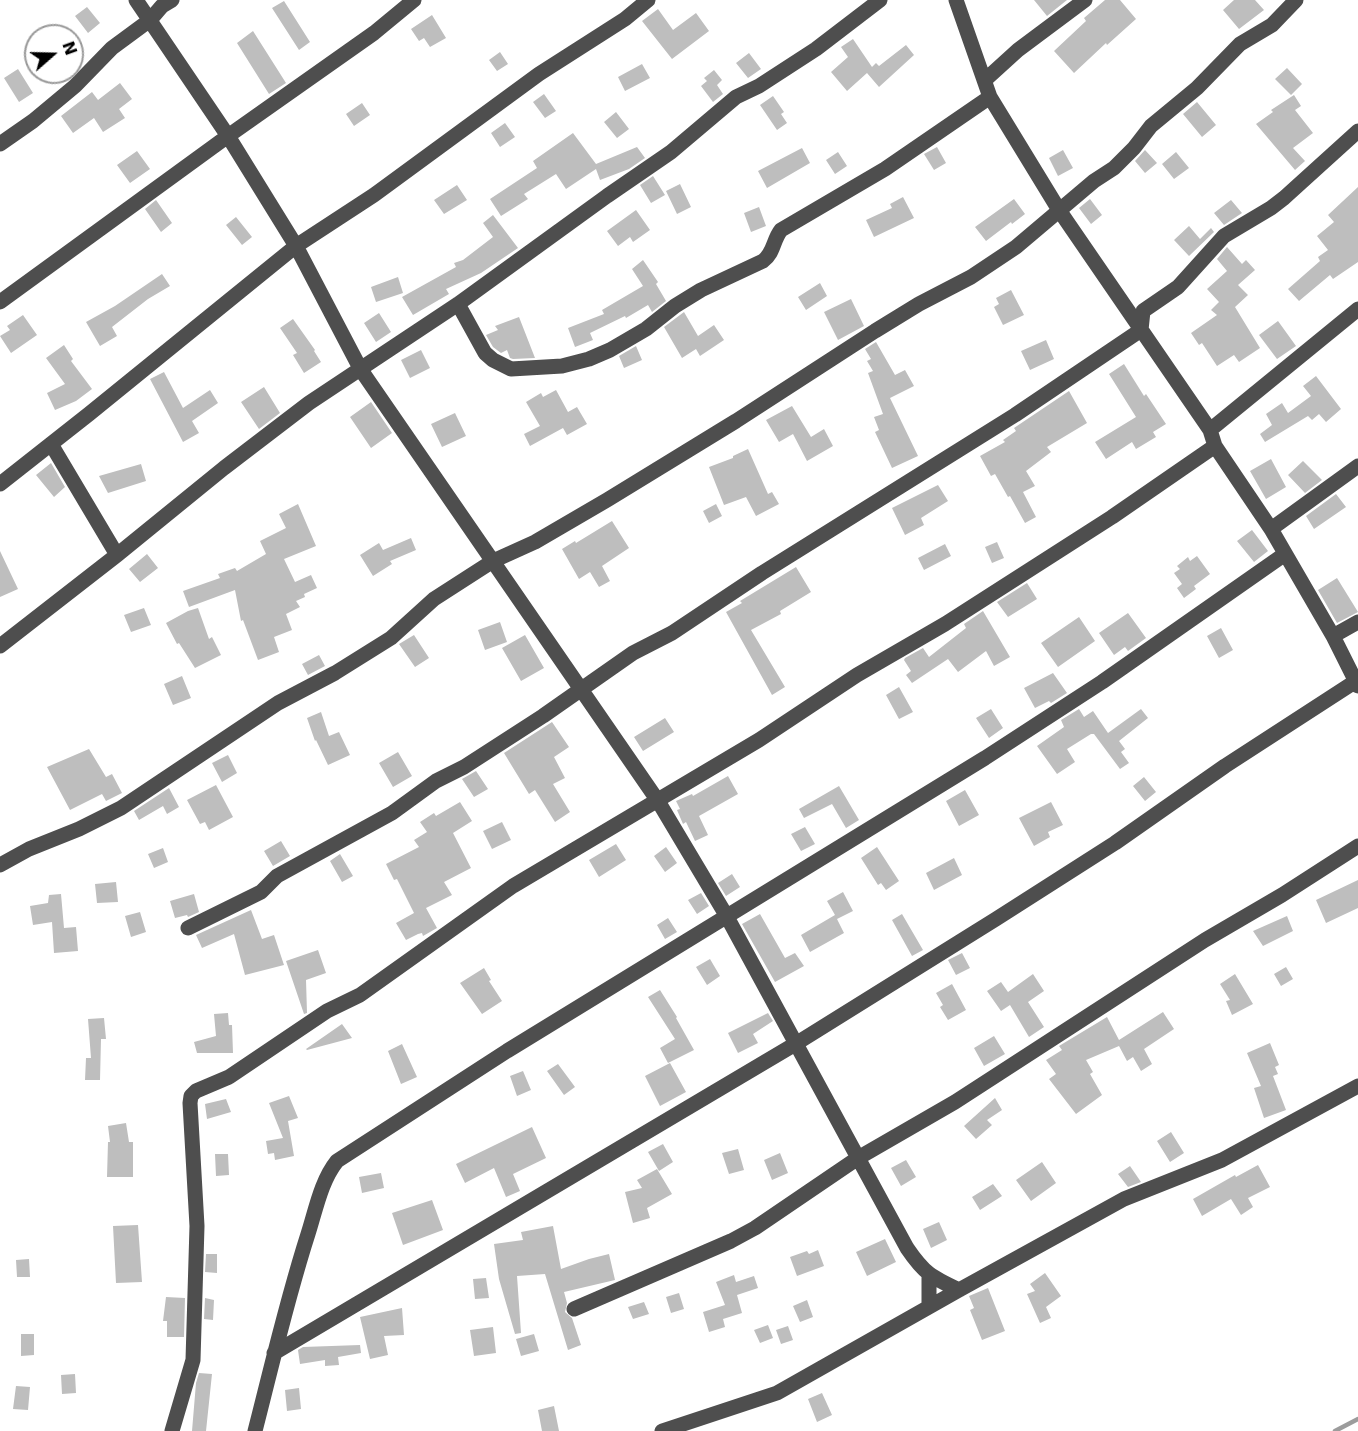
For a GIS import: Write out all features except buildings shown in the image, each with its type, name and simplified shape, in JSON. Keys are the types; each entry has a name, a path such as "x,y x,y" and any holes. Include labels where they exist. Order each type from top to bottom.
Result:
{"street":[{"path":"136,0 228,136 296,246 361,370 658,801 726,915 907,1248 918,1265 929,1276 959,1290"},
{"path":"0,144 33,121 75,86 112,48 150,20 162,6 172,0"},
{"path":"0,302 374,33 414,0"},
{"path":"0,484 296,246 374,195 539,74 626,19 648,0"},
{"path":"0,646 309,403 458,304 671,152 736,97 759,86 816,49 880,0"},
{"path":"274,1353 797,1043 1056,881 1225,766 1357,684 1333,636 1286,554 1215,446 1210,430 1059,210 990,98 956,0"},
{"path":"985,80 1018,50 1085,0"},
{"path":"0,865 121,808 278,703 335,674 391,638 434,599 494,561 535,542 607,500 919,304 971,277 1016,247 1094,181 1114,168 1151,126 1197,88 1240,44 1272,25 1296,0"},
{"path":"458,304 485,353 502,366 511,369 562,366 589,360 646,329 675,306 701,290 764,261 771,253 781,230 885,170 990,98"},
{"path":"189,928 261,892 277,876 392,813 436,781 464,767 633,653 672,633 762,573 1015,415 1141,330 1143,311 1178,287 1224,236 1284,198 1358,131"},
{"path":"1210,430 1358,309"},
{"path":"51,444 117,555"},
{"path":"172,1431 194,1360 197,1226 190,1103 191,1096 196,1091 229,1077 327,1011 360,995 513,886 759,740 857,675 945,624 1112,517 1215,446"},
{"path":"1271,529 1358,466"},
{"path":"255,1431 290,1291 320,1196 330,1170 337,1161 507,1051 995,751 1102,682 1286,554"},
{"path":"1333,636 1358,622"},
{"path":"574,1309 731,1241 755,1228 858,1158 955,1102 1205,940 1282,895 1358,846"},
{"path":"662,1431 777,1393 1124,1199 1222,1160 1358,1086"},
{"path":"929,1276 929,1306"}],"waterway":[{"path":"1335,1431 1358,1419"}]}
